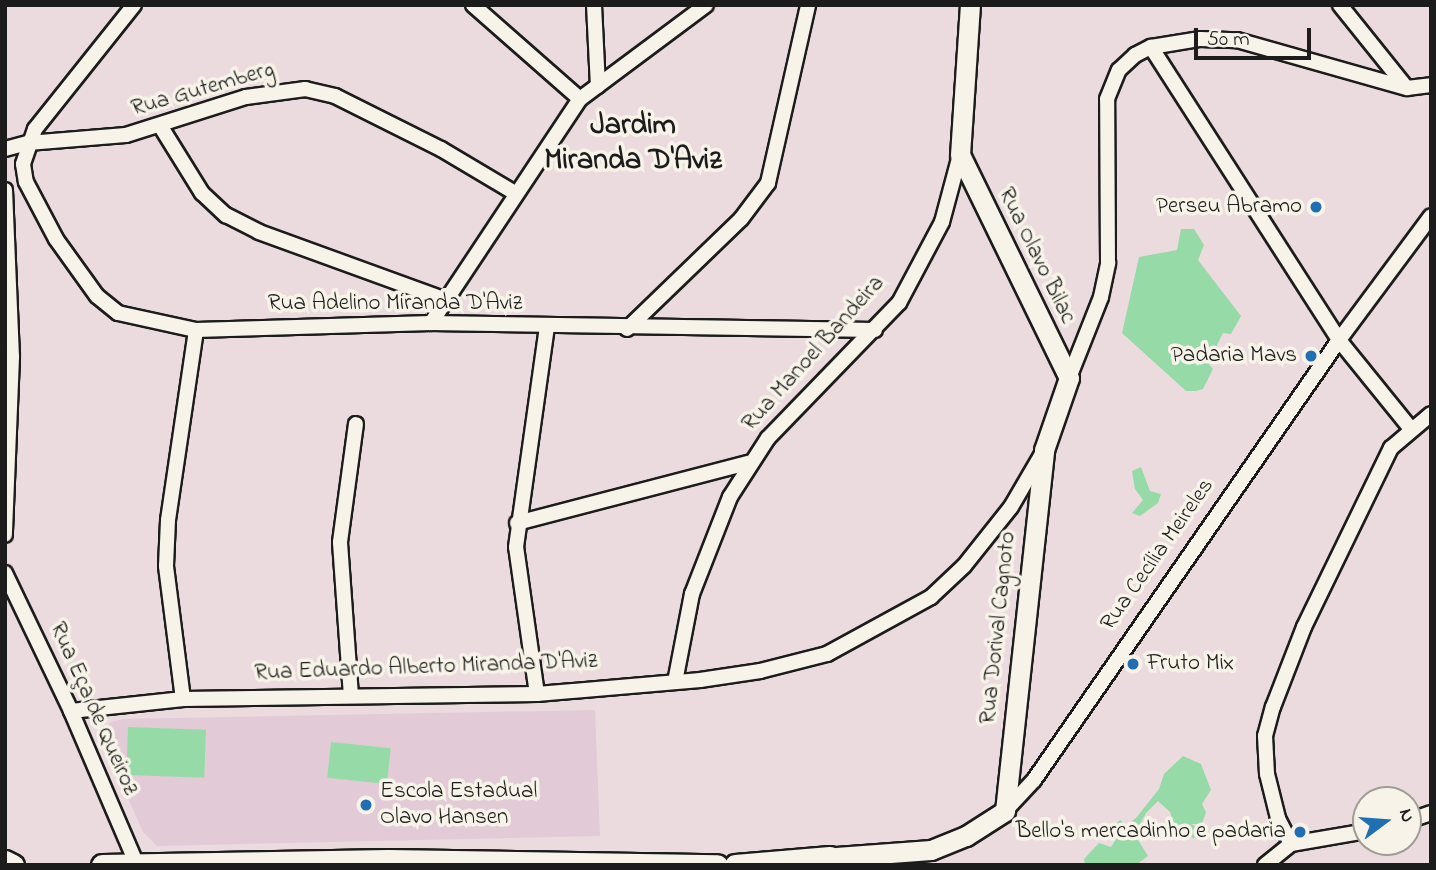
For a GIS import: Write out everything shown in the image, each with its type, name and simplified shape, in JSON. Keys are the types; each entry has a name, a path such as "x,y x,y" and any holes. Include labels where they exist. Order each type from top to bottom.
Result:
{"main road":[{"path":"102,865 388,859 717,865"},
{"path":"5,861 13,865"},
{"path":"735,865 833,861"}],"street":[{"path":"28,143 134,5"},
{"path":"473,5 580,99"},
{"path":"594,5 598,86"},
{"path":"430,323 443,299 580,99 706,5"},
{"path":"627,329 741,219 768,183 808,5"},
{"name":"Rua Manoel Bandeira","path":"517,523 748,464 768,438 899,303 942,222 960,155 970,5"},
{"path":"1340,5 1407,88 1431,85"},
{"name":"Rua Eduardo Alberto Miranda D'Aviz","path":"71,711 183,699 537,694 675,682 760,671 827,654 905,614 964,566 1011,507 1044,450 1101,296 1108,263 1107,99 1119,70 1151,47 1200,39 1237,40 1407,88"},
{"path":"1151,47 1339,340 1411,429"},
{"name":"Rua Gutemberg","path":"5,149 28,143 103,140 161,127 246,97 304,89 359,108 515,193"},
{"path":"161,127 202,193 226,215 259,232 443,299"},
{"name":"Rua Adelino Miranda D'Aviz","path":"28,143 23,164 26,182 56,239 97,296 118,313 197,330 430,323 627,329 875,330"},
{"name":"Rua Olavo Bilac","path":"960,155 1069,378"},
{"path":"5,190 11,267 5,535"},
{"name":"Rua Cecília Meireles","path":"833,861 931,850 966,836 1005,811 1055,749 1339,340 1431,216"},
{"path":"537,694 521,600 517,523 547,327"},
{"path":"183,699 166,566 168,520 197,330"},
{"path":"1291,844 1278,818 1268,774 1265,736 1270,717 1304,628 1391,448 1431,414"},
{"path":"351,696 340,542 356,424"},
{"name":"Rua Dorival Cagnoto","path":"1005,811 1044,450"},
{"path":"675,682 692,594 713,533 748,464"},
{"name":"Rua Eça de Queiroz","path":"5,573 71,711 137,864"},
{"path":"1265,865 1291,844 1352,833"},
{"name":"Rua Cecília Meireles","path":"858,865 879,854"}],"shaded area":[{"name":"Escola Estadual Olavo Hansen","path":"595,710 600,836 157,846 143,832 103,742 109,723 123,719"}],"green space":[{"path":"1181,229 1194,229 1204,245 1198,260 1241,316 1231,334 1223,333 1208,363 1213,369 1203,389 1196,391 1186,391 1122,333 1139,257 1177,250"},
{"path":"1141,467 1150,491 1161,494 1158,503 1140,516 1132,513 1143,500 1135,489 1132,471"},
{"path":"128,727 206,730 204,778 126,775"},
{"path":"331,742 391,748 387,784 327,778"},
{"path":"1183,756 1201,764 1211,790 1202,804 1206,812 1202,824 1191,824 1201,829 1198,838 1186,837 1175,827 1170,812 1158,801 1146,813 1135,835 1148,856 1136,865 1085,865 1084,859 1099,843 1111,847 1118,836 1113,827 1120,820 1126,825 1136,818 1159,789 1164,774"}],"place":[{"name":"Perseu Abramo","path":"1316,207"},
{"name":"Padaria Mavs","path":"1311,356"},
{"name":"Fruto Mix","path":"1133,664"},
{"name":"Escola Estadual Olavo Hansen","path":"366,805"},
{"name":"Bello's mercadinho e padaria","path":"1300,832"}],"district":[{"name":"Jardim Miranda D'Aviz","path":"633,143"}]}
